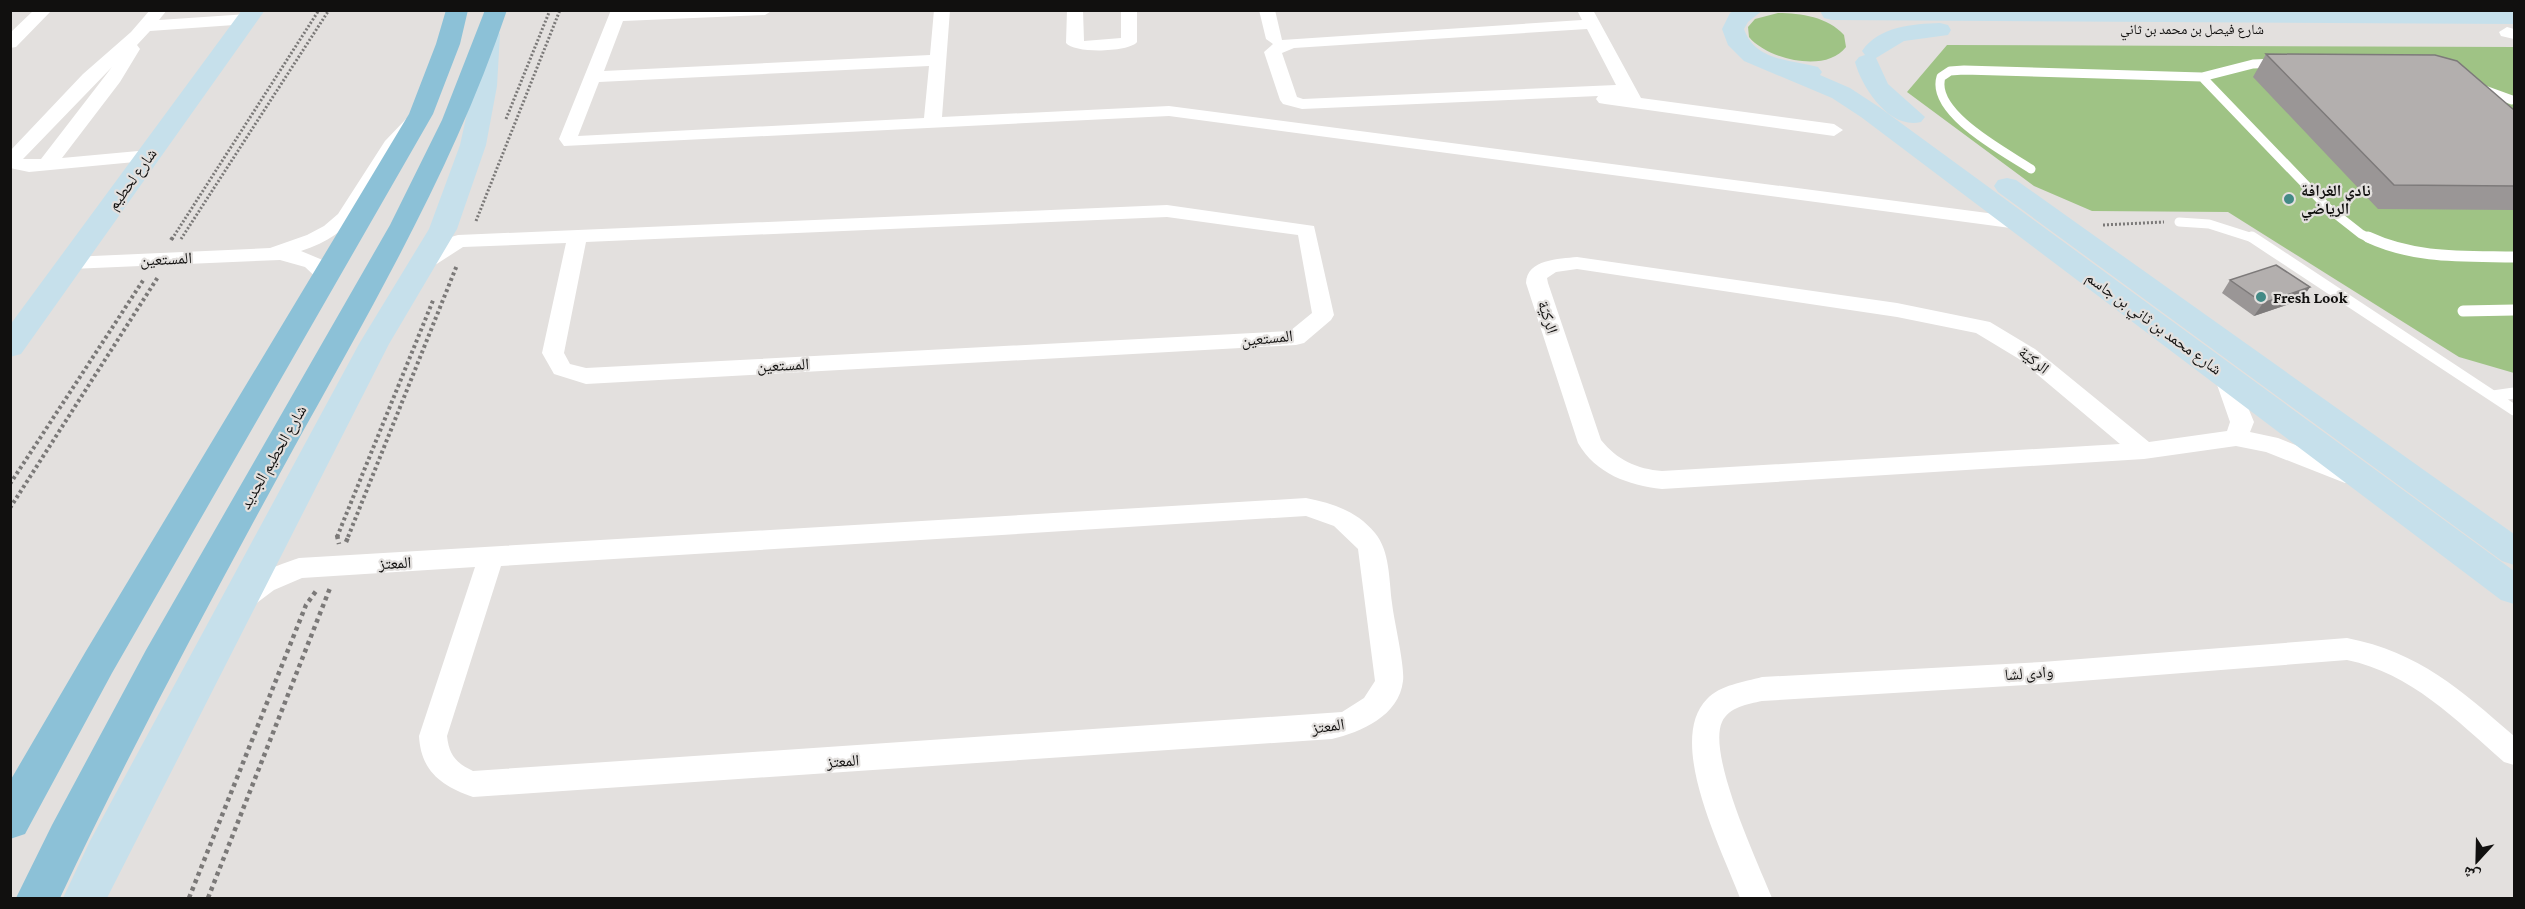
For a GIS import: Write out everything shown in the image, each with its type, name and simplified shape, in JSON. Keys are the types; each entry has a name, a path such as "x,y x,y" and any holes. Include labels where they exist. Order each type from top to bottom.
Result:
{"main road":[{"path":"10,821 111,642 422,114 448,44 457,10"},
{"name":"شارع الحطيم الجديد","path":"38,898 174,634 404,226 462,107 492,22"}],"street":[{"path":"10,43 44,10"},
{"path":"765,10 618,14 568,139 571,142 1169,111 1268,123 1364,126 2018,223"},
{"path":"933,122 942,10"},
{"path":"1075,10 1074,43 1082,46 1129,42 1129,10"},
{"path":"1267,10 1274,39"},
{"name":"شارع فيصل بن محمد بن ثاني","path":"1828,12 2476,14 2512,29"},
{"name":"شارع محمد بن ثاني بن جاسم","path":"1828,12 1852,22 1868,33 1871,77 1880,93 2514,552"},
{"path":"149,156 20,166 14,163 13,159 100,67 148,23 251,14"},
{"name":"شارع لحطيم","path":"10,347 251,14"},
{"path":"1738,15 1734,35 1743,48 1762,60 1787,69"},
{"path":"1289,98 1273,52 1282,45 1589,17 1630,96"},
{"path":"85,898 105,855 235,606 375,344 449,253 485,86 492,22"},
{"path":"47,164 114,78 148,23"},
{"name":"شارع فيصل بن محمد بن ثاني","path":"1787,69 1834,73 1854,69 1871,56 1882,42 1902,34 1944,29 2512,29"},
{"path":"593,77 939,60"},
{"name":"شارع محمد بن ثاني بن جاسم","path":"1787,69 1815,79 1860,105 2514,590"},
{"path":"1268,123 1263,111 1278,100 1289,98 1302,104 1549,91 1630,96 1834,130"},
{"name":"المستعين","path":"261,254 300,245 345,219 384,154 422,114"},
{"name":"المستعين","path":"449,253 577,237 1167,211 1307,230 1323,315 1296,338 586,376 562,369 553,353 577,237"},
{"name":"المستعين","path":"71,263 261,254 297,256 312,260 322,267 327,276"},
{"name":"الركيّة","path":"2144,451 2027,354 2006,339 1976,326 1897,310 1577,263 1550,266 1537,276 1537,284 1590,443 1608,463 1639,477 1662,480 2144,451 2236,438 2270,444 2301,454 2385,494"},
{"path":"2225,376 2242,422 2236,438"},
{"name":"المعتز","path":"235,606 265,584 300,568 1306,507 1333,513 1345,520 1364,537 1371,547 1389,681 1385,694 1370,711 1349,724 1332,727 473,784 446,772 437,762 433,750 433,736 491,557"},
{"path":"266,548 281,559 300,568"},
{"name":"وادى لشا","path":"1756,898 1722,805 1705,742 1707,726 1713,712 1724,702 1738,695 1762,689 2042,673 2347,649 2390,659 2421,677 2514,753"}],"lane":[{"path":"2031,169 1967,124 1943,101 1938,87 1941,77 1950,71 1964,70 2202,77 2253,64 2285,63"},
{"path":"2202,77 2328,208 2361,234 2387,246 2429,256 2514,257"},
{"path":"2466,82 2514,101"},
{"path":"2179,222 2208,224 2257,238 2514,410"},
{"path":"2463,311 2514,310"},
{"path":"2493,396 2514,393"}],"path":[{"path":"168,246 319,10"},
{"path":"175,245 187,232 329,10"},
{"path":"449,253 456,270 357,522 342,546 339,544 337,535 449,253 477,219 560,10"},
{"path":"2063,227 2179,222"},
{"path":"10,508 157,280 159,269"},
{"path":"10,484 147,276"},
{"path":"208,898 329,593 328,578"},
{"path":"189,898 306,605 321,584"}],"green space":[{"path":"1778,13 1805,15 1830,24 1844,35 1846,47 1837,55 1811,62 1782,57 1769,52 1749,37 1748,27 1755,19"},
{"name":"نادي الغرافة الرياضي","path":"1947,45 2514,47 2514,373 2459,357 2228,212 2092,211 2034,186 1907,92"}],"building":[{"path":"2266,54 2435,55 2457,61 2514,110 2514,186 2394,185"},
{"path":"2276,265 2310,287 2263,303 2230,280"}],"place":[{"name":"نادي الغرافة الرياضي","path":"2289,199"},
{"name":"Fresh Look","path":"2261,297"}]}
